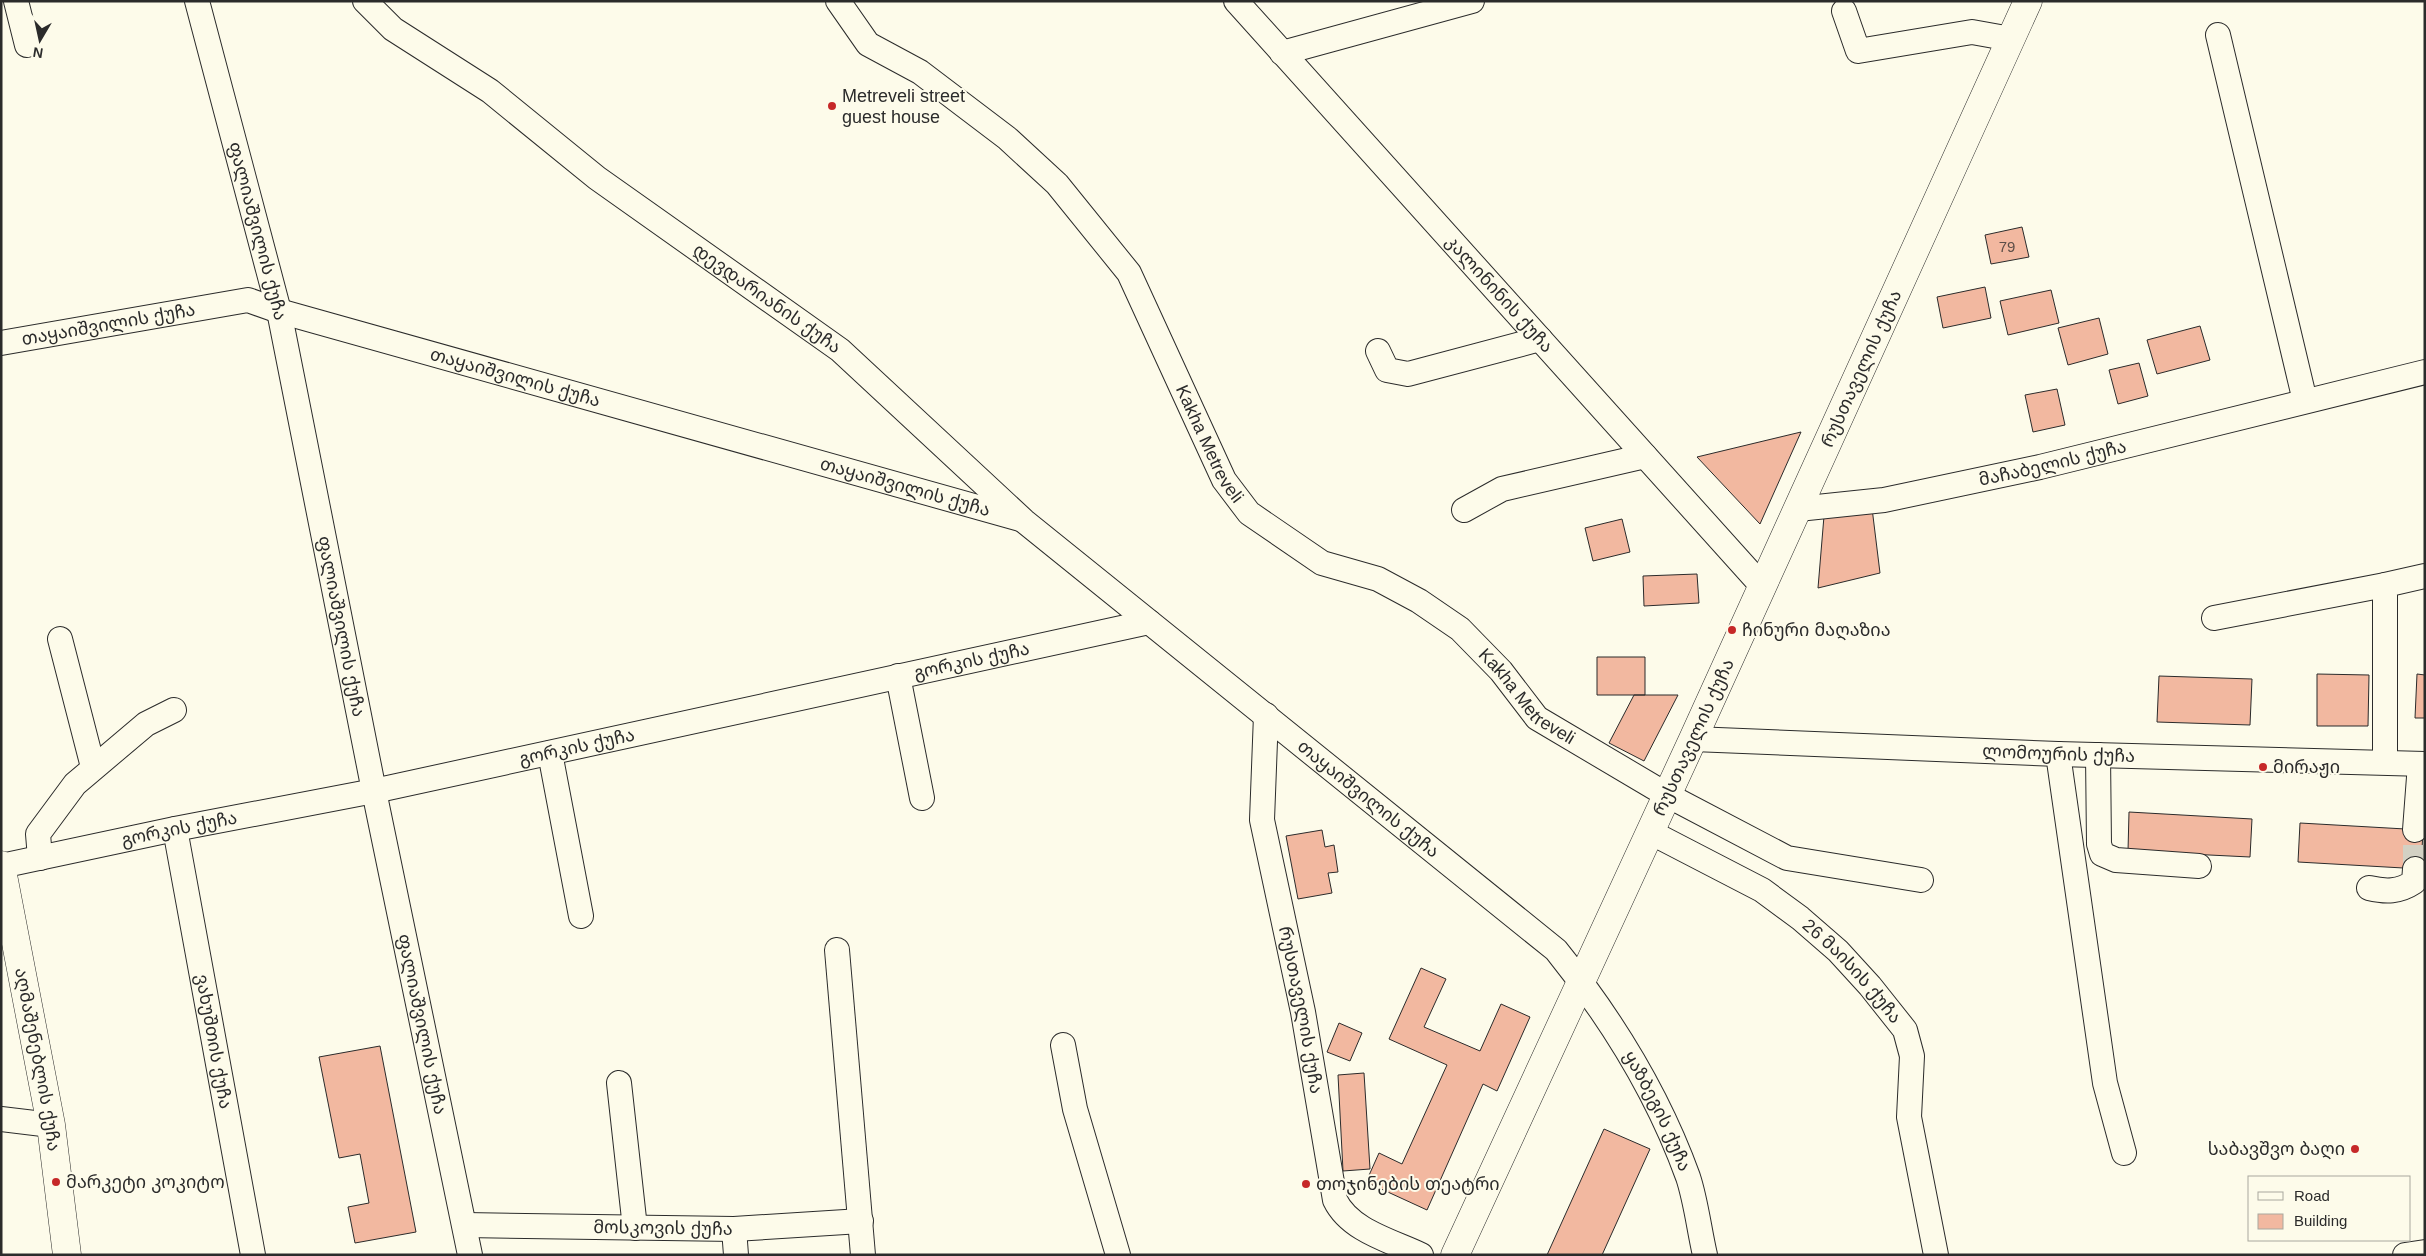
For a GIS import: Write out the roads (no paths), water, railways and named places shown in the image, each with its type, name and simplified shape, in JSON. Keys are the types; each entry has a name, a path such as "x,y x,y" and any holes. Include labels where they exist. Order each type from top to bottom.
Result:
{"main road":[{"name":"რუსთაველის ქუჩა","path":"1455,1255 1763,586 2028,1"},
{"name":"აღმაშენებლის ქუჩა","path":"1,866 51,1125 67,1255"}],"street":[{"path":"16,1 27,45"},
{"name":"ფალიაშვილის ქუჩა","path":"197,1 279,311 374,792 470,1255"},
{"name":"დევდარიანის ქუჩა","path":"365,1 393,29 490,90 597,178 840,350 1024,520 1149,622"},
{"name":"Kakha Metreveli","path":"838,1 868,44 920,72 1007,138 1057,184 1129,273 1224,480 1249,513 1322,563 1378,579 1420,601 1460,629 1501,670 1537,718 1667,795 1787,858 1921,880"},
{"name":"კალინინის ქუჩა","path":"1236,1 1763,586"},
{"path":"1282,53 1472,1"},
{"path":"1844,11 1858,50 1972,32 2011,39"},
{"path":"2218,35 2305,402"},
{"name":"თაყაიშვილის ქუჩა","path":"1,343 248,300 279,311 1024,520"},
{"path":"1378,351 1387,370 1408,374 1540,339"},
{"name":"მაჩაბელის ქუჩა","path":"1798,509 1884,500 2030,469 2425,372"},
{"path":"1464,510 1502,489 1645,456"},
{"path":"2214,618 2425,576"},
{"path":"2385,584 2385,762"},
{"name":"თაყაიშვილის ქუჩა","path":"1149,622 1556,950 1581,981"},
{"name":"გორკის ქუჩა","path":"1,866 175,829 374,792 1149,622"},
{"path":"60,639 93,767"},
{"path":"898,676 922,798"},
{"path":"40,858 38,834 75,784 146,724 174,710"},
{"name":"რუსთაველის ქუჩა","path":"1266,715 1262,820 1303,1012 1335,1200 1341,1213 1362,1227 1421,1255"},
{"name":"ლომოურის ქუჩა","path":"1693,739 2058,754 2422,764"},
{"path":"550,753 580,916"},
{"path":"2058,754 2105,1083 2124,1153"},
{"path":"2098,755 2099,844 2102,854 2116,860 2199,866"},
{"path":"2415,830 2422,764"},
{"name":"ვახუშთის ქუჩა","path":"175,829 252,1255"},
{"name":"26 მაისის ქუჩა","path":"1650,832 1762,890 1800,918 1838,951 1870,986 1905,1030 1912,1056 1909,1117 1936,1255"},
{"path":"2369,888 2386,892 2404,888 2414,882 2415,869"},
{"path":"837,950 863,1255"},
{"name":"ყაზბეგის ქუჩა","path":"1581,981 1650,1086 1688,1178 1705,1255"},
{"path":"1063,1045 1075,1109 1118,1255"},
{"path":"619,1083 635,1228"},
{"path":"1,1119 51,1125"},
{"name":"მოსკოვის ქუჩა","path":"465,1225 734,1229 861,1221"},
{"path":"734,1229 736,1255"},
{"path":"2405,1255 2425,1252"}],"tunnel":[{"path":"2415,830 2415,869"}],"place":[{"name":"Metreveli street guest house","path":"832,106"},
{"name":"ჩინური მაღაზია","path":"1732,630"},
{"name":"მირაჟი","path":"2263,767"},
{"name":"საბავშვო ბაღი","path":"2355,1149"},
{"name":"მარკეტი კოკიტო","path":"56,1182"},
{"name":"თოჯინების თეატრი","path":"1306,1184"}]}
